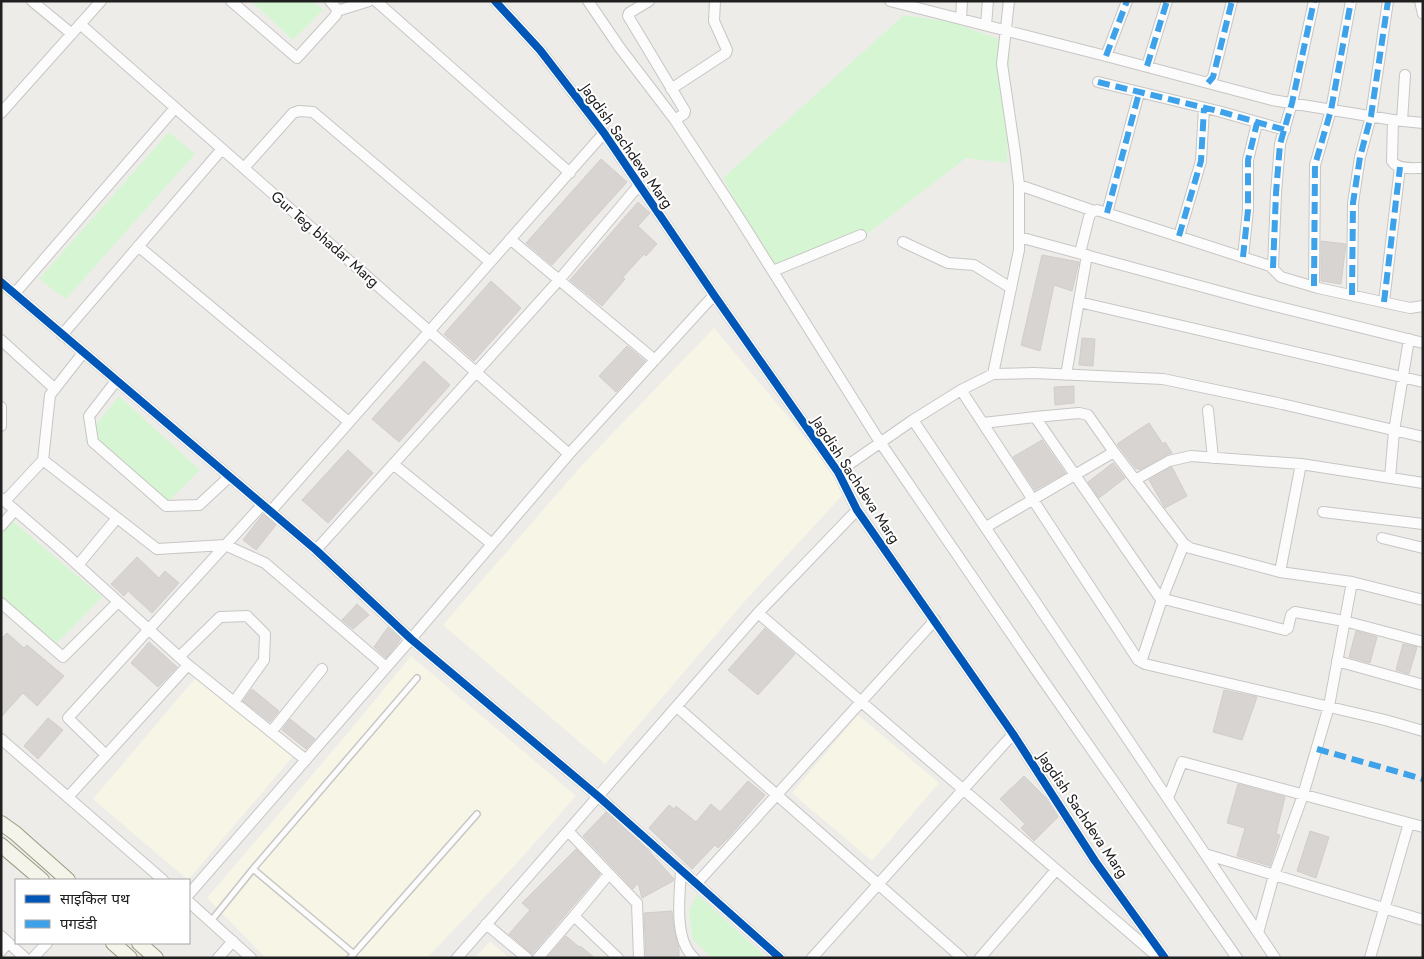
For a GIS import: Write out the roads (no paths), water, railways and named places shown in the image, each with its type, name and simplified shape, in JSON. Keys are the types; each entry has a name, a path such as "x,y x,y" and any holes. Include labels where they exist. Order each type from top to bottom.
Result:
{"main road":[{"path":"1,823 67,879"},
{"path":"1,845 41,879"},
{"path":"114,944 130,958"},
{"path":"140,944 156,958"}],"street":[{"path":"32,1 72,34"},
{"path":"1,113 101,1"},
{"path":"231,1 297,58 337,12 369,1"},
{"path":"330,1 336,6 337,12"},
{"path":"376,1 570,173"},
{"name":"Jagdish Sachdeva Marg","path":"495,1 540,50 604,133 714,295 838,472 856,510 935,620 1013,734 1159,957"},
{"path":"588,1 620,48 675,120 773,271 880,442 1036,670 1238,958"},
{"path":"649,1 629,13 628,16 670,89 685,111 684,114 675,120"},
{"path":"670,89 726,53 727,50 714,20 715,1"},
{"path":"890,1 1147,66 1272,100 1423,123"},
{"path":"961,19 962,1"},
{"path":"986,25 988,1"},
{"path":"993,374 1019,250 1018,185 1015,152 1002,64 1009,1"},
{"path":"1106,56 1127,1"},
{"path":"1147,66 1167,1"},
{"path":"1208,83 1213,77 1232,1"},
{"path":"1273,268 1280,144 1292,103 1314,1"},
{"path":"1314,286 1315,165 1331,110 1351,1"},
{"path":"1352,295 1353,203 1360,157 1371,116 1388,1"},
{"path":"1420,1 1423,14"},
{"name":"Gur Teg bhadar Marg","path":"80,24 569,454"},
{"path":"1405,75 1392,161 1394,165 1400,167 1423,168"},
{"path":"1098,82 1284,130"},
{"path":"1106,213 1140,93"},
{"path":"15,293 175,108"},
{"path":"1179,236 1201,161 1204,108"},
{"path":"244,168 293,113 299,110 313,112 490,262"},
{"path":"1243,257 1248,210 1248,160 1257,123"},
{"path":"106,755 68,718 225,545 266,508 349,422 604,133"},
{"path":"62,335 222,149"},
{"path":"1384,302 1400,167"},
{"path":"316,550 559,280 639,185"},
{"path":"1018,185 1094,211 1106,213 1243,257 1273,268 1281,277 1410,308 1423,306"},
{"path":"1066,375 1089,217 1094,211"},
{"path":"773,271 861,235"},
{"path":"1019,237 1256,301 1423,343"},
{"path":"510,239 655,360"},
{"path":"903,242 948,262 974,265 1011,288"},
{"path":"138,246 349,422"},
{"path":"1,282 316,550 411,639 599,797 780,958"},
{"path":"190,893 569,454 714,295"},
{"path":"1078,302 1423,382"},
{"path":"1,340 55,389"},
{"path":"1390,478 1394,431 1409,340"},
{"path":"83,353 50,395 43,460 3,500 188,665 306,760"},
{"path":"838,472 913,420 961,390 993,374 1163,379 1282,404 1423,437"},
{"path":"116,381 90,416 93,442 166,506 199,505 229,476"},
{"path":"961,390 1138,660 1330,706 1423,731"},
{"path":"1,407 1,426"},
{"path":"1208,410 1213,458"},
{"path":"983,423 1079,413 1088,415 1184,544 1196,550 1280,572 1352,582 1423,600"},
{"path":"1035,417 1157,595 1162,599 1285,630 1288,628 1291,615 1295,612 1344,621 1423,642"},
{"path":"913,420 1275,958"},
{"path":"986,527 1114,452"},
{"path":"1135,480 1169,461 1191,456 1301,464 1423,483"},
{"path":"43,460 158,549 225,545 264,562 386,667"},
{"path":"394,464 492,544"},
{"path":"1280,572 1301,464"},
{"path":"1,526 15,510"},
{"path":"457,958 758,613 856,510"},
{"path":"1323,512 1423,524"},
{"path":"78,565 117,518"},
{"path":"1382,538 1423,548"},
{"path":"1141,662 1162,599 1184,544"},
{"path":"1258,933 1274,875 1303,795 1330,706 1352,582"},
{"path":"1,603 63,657 118,602"},
{"path":"758,613 1159,957"},
{"path":"179,657 220,616 247,616 265,634 264,660 234,702"},
{"path":"697,883 935,620"},
{"path":"1337,661 1423,685"},
{"path":"68,797 188,665"},
{"path":"271,732 322,669"},
{"path":"676,707 962,958"},
{"path":"812,958 1013,734"},
{"path":"1,739 162,879"},
{"path":"1168,798 1182,762 1423,827"},
{"path":"1370,958 1409,823"},
{"path":"568,831 637,903 639,958"},
{"path":"1205,854 1423,920"},
{"path":"681,870 679,909 682,938 685,948 694,958"},
{"path":"980,958 1056,870"},
{"path":"538,958 609,874"},
{"path":"190,903 251,958"},
{"path":"574,916 618,958"},
{"path":"486,924 527,958"},
{"path":"218,958 233,941"},
{"path":"4,943 25,958"},
{"path":"33,958 46,944"}],"lane":[{"path":"211,921 253,869 417,678"},
{"path":"253,869 352,956 476,814"}]}
